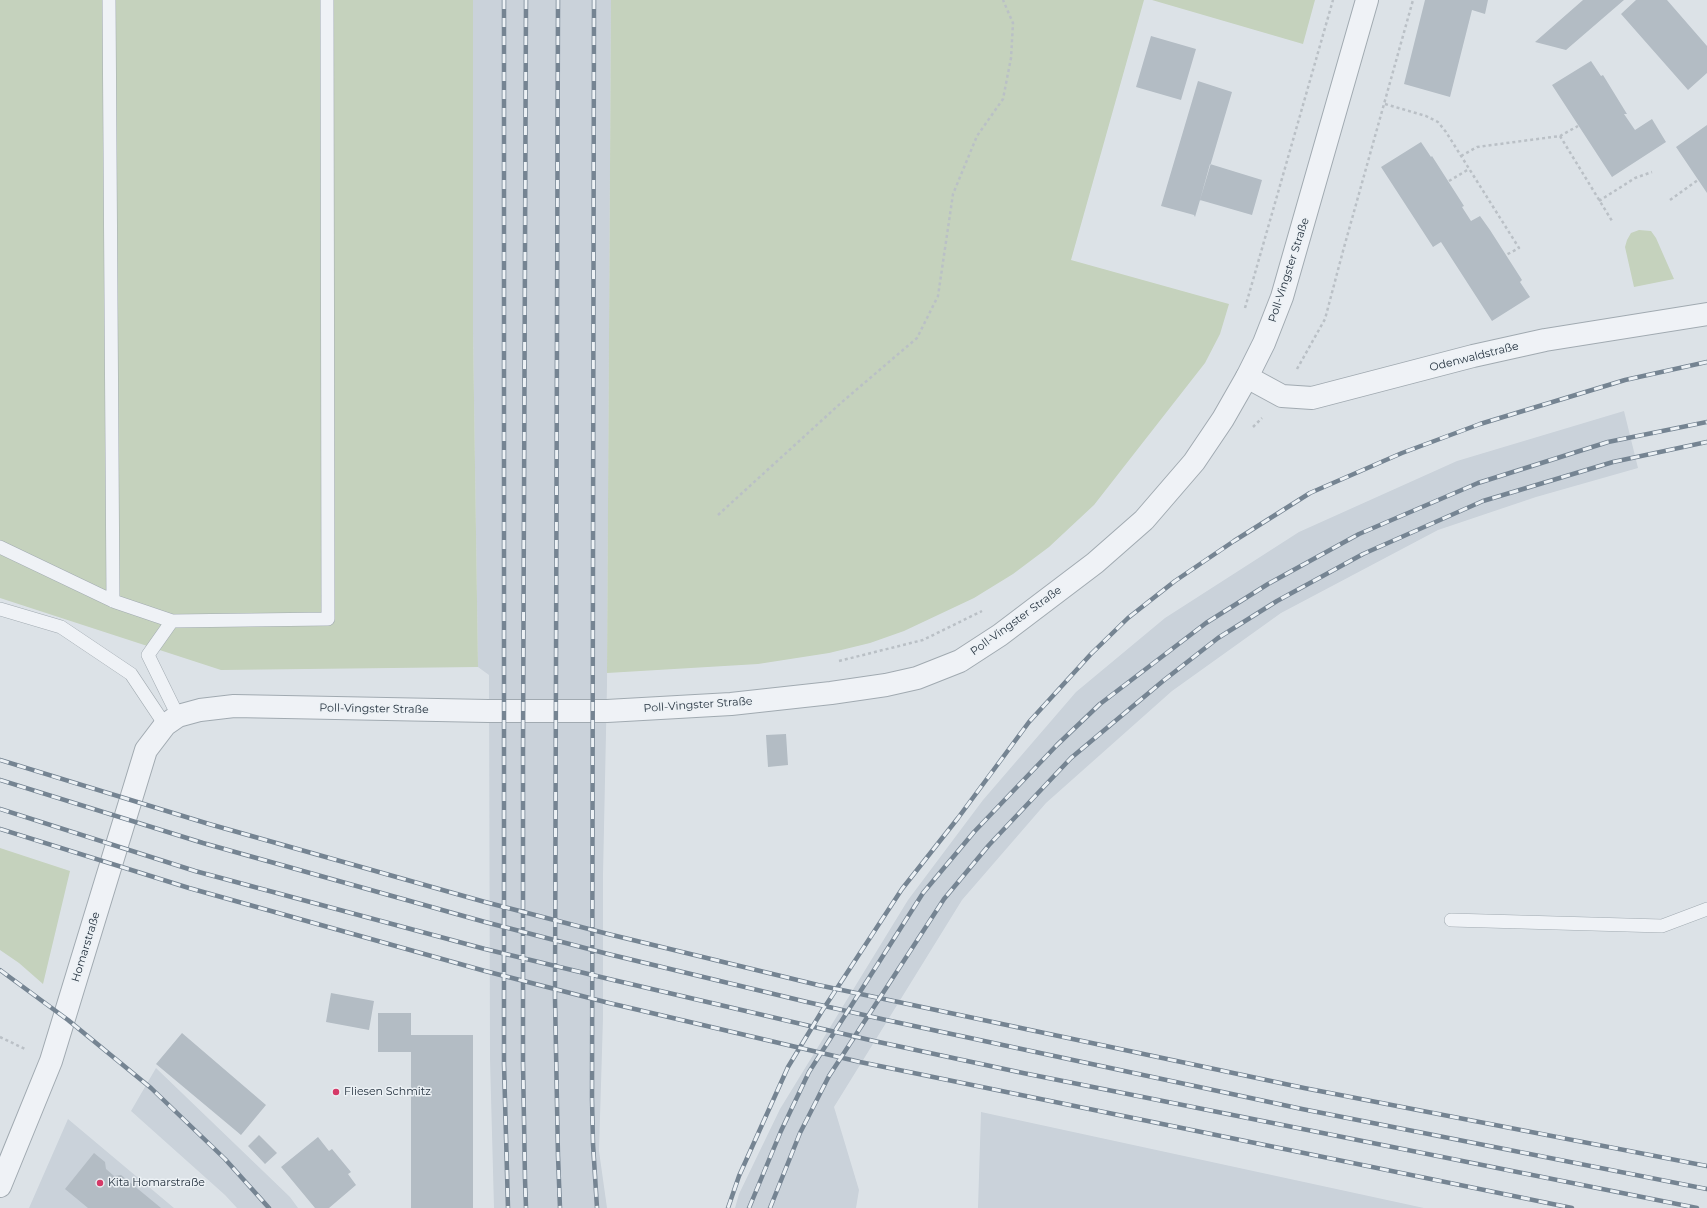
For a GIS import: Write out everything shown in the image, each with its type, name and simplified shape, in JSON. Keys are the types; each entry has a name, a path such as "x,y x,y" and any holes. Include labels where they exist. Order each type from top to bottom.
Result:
{"street":[{"name":"Poll-Vingster Straße","path":"172,721 200,710 234,706 488,711 607,711 730,704 831,693 886,685 917,678 960,661 984,647 1095,562 1144,520 1194,462 1223,418 1247,377 1264,343 1282,297 1367,0"},
{"name":"Odenwaldstraße","path":"1247,377 1282,396 1312,398 1473,356 1538,342 1707,314"},
{"name":"Homarstraße","path":"0,1186 50,1061 146,750 172,721"}],"lane":[{"path":"108,0 113,601"},
{"path":"0,547 113,601 172,621 328,619 327,0"},
{"path":"0,609 61,627 131,674 172,721"},
{"path":"172,621 148,655 172,721"},
{"path":"1451,920 1662,926 1707,909"}],"path":[{"path":"718,515 842,402 917,338 938,296 953,194 977,136 1003,99 1011,58 1013,23 1003,0"},
{"path":"1245,310 1333,0"},
{"path":"1385,104 1426,116 1438,122 1446,132 1519,248 1506,255"},
{"path":"1461,156 1477,147 1560,136 1578,126"},
{"path":"1560,136 1612,221"},
{"path":"1449,181 1469,169"},
{"path":"1599,200 1635,178 1652,172"},
{"path":"1670,200 1698,180"},
{"path":"834,663 923,640 988,607"}],"shaded area":[{"path":"473,0 611,0 607,685 603,875 603,1018 599,1151 607,1208 494,1208 490,1059 489,675 478,667 473,332"},
{"path":"1624,411 1638,468 1536,497 1438,530 1281,613 1172,691 1046,803 962,900 834,1107 859,1190 856,1208 735,1208 739,1194 780,1109 908,900 983,800 1076,692 1165,618 1299,532 1457,461"},
{"path":"156,1068 290,1197 298,1208 237,1208 225,1195 131,1111"},
{"path":"981,1112 1424,1208 978,1208"},
{"path":"68,1119 174,1208 29,1208"}],"green space":[{"path":"0,0 473,0 473,332 478,667 221,670 0,598"},
{"path":"611,0 1144,0 1071,260 1229,304 1220,334 1205,363 1094,505 1049,547 1013,574 974,598 904,631 870,643 829,653 758,664 607,673"},
{"path":"1152,0 1315,0 1303,44"},
{"path":"1639,230 1651,231 1656,238 1674,279 1634,287 1625,247 1631,233"},
{"path":"0,848 70,871 43,984 19,963 0,950"}],"building":[{"path":"1425,0 1488,0 1485,14 1472,10 1450,97 1404,84"},
{"path":"1583,0 1624,0 1566,50 1535,42"},
{"path":"1636,0 1667,0 1707,46 1707,73 1688,90 1621,14"},
{"path":"1151,36 1196,49 1181,100 1136,87"},
{"path":"1591,61 1601,76 1603,75 1627,114 1624,114 1635,130 1652,119 1666,142 1612,177 1552,85"},
{"path":"1198,81 1232,92 1195,217 1194,215 1161,206"},
{"path":"1707,125 1707,193 1676,147"},
{"path":"1421,142 1431,157 1432,156 1464,206 1462,207 1471,221 1480,216 1490,230 1522,280 1520,282 1530,297 1492,321 1441,242 1433,247 1381,167"},
{"path":"1210,164 1262,180 1252,215 1200,200"},
{"path":"786,734 788,765 768,767 766,735"},
{"path":"331,993 374,1001 369,1030 326,1022"},
{"path":"378,1013 411,1013 411,1035 473,1035 473,1208 411,1208 411,1052 378,1052"},
{"path":"182,1033 266,1105 241,1135 156,1064"},
{"path":"259,1135 277,1153 265,1164 248,1146"},
{"path":"318,1137 329,1151 332,1149 351,1172 348,1174 356,1185 329,1208 315,1208 281,1167"},
{"name":"Kita Homarstraße","path":"94,1153 105,1162 106,1169 114,1176 121,1175 161,1208 88,1208 65,1189"}],"railway":[{"path":"504,0 504,1064 508,1208"},
{"path":"526,0 523,749 523,1063 526,1208"},
{"path":"558,0 555,998 560,1208"},
{"path":"594,0 592,1099 597,1208"},
{"path":"728,1208 739,1176 788,1067 822,1011 902,889 958,818 1029,722 1091,654 1128,618 1175,581 1234,541 1310,493 1402,453 1480,424 1625,380 1707,362"},
{"path":"749,1208 781,1131 809,1072 923,893 974,832 1057,745 1100,704 1206,623 1268,584 1359,534 1478,483 1608,442 1707,422"},
{"path":"770,1208 800,1133 829,1076 944,899 989,845 1071,758 1163,681 1218,638 1277,601 1363,554 1483,501 1613,462 1707,442"},
{"path":"0,760 209,824 485,902 608,934 818,985 1304,1088 1707,1166"},
{"path":"0,780 203,843 485,922 608,954 807,1002 1302,1109 1707,1189"},
{"path":"0,809 195,871 485,949 609,979 874,1041 1023,1073 1697,1208"},
{"path":"0,829 189,888 485,971 609,1003 860,1062 1572,1208"},
{"path":"0,970 68,1020 151,1088 225,1159 269,1208"}],"place":[{"name":"Fliesen Schmitz","path":"336,1092"},
{"name":"Kita Homarstraße","path":"100,1183"}]}
